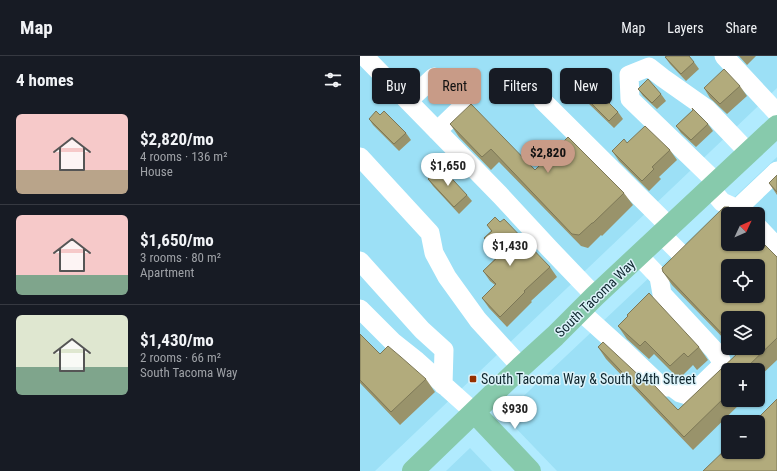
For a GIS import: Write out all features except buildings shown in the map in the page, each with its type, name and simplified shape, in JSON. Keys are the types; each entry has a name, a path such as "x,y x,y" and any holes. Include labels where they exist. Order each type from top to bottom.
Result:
{"main road":[{"name":"South Tacoma Way","path":"413,471 665,230 777,126"},
{"path":"474,413 529,471"}],"lane":[{"path":"364,56 376,68"},
{"path":"724,56 777,113"},
{"path":"729,207 722,202 713,185 630,99 630,75 649,67 707,109 748,152"},
{"path":"420,90 428,83"},
{"path":"411,104 596,296"},
{"path":"546,104 665,230 687,249 661,286 645,302"},
{"path":"437,131 462,107"},
{"path":"360,157 430,233 434,253 447,277 478,320 521,367"},
{"path":"738,207 777,171"},
{"path":"765,234 777,247"},
{"path":"580,311 615,333 662,387 672,387 690,396 720,367 721,360 661,286 639,256"},
{"path":"360,261 422,330 444,350 443,385"},
{"path":"360,309 393,342 417,361 474,413"}],"shaded area":[{"path":"360,56 777,56 777,88 375,471 360,471"},
{"path":"777,157 777,471 557,471 511,423 512,407 721,210 721,251 765,251 765,207 724,207"},
{"path":"470,448 492,471 446,471"}],"place":[{"name":"South Tacoma Way & South 84th Street","path":"473,379"}]}
